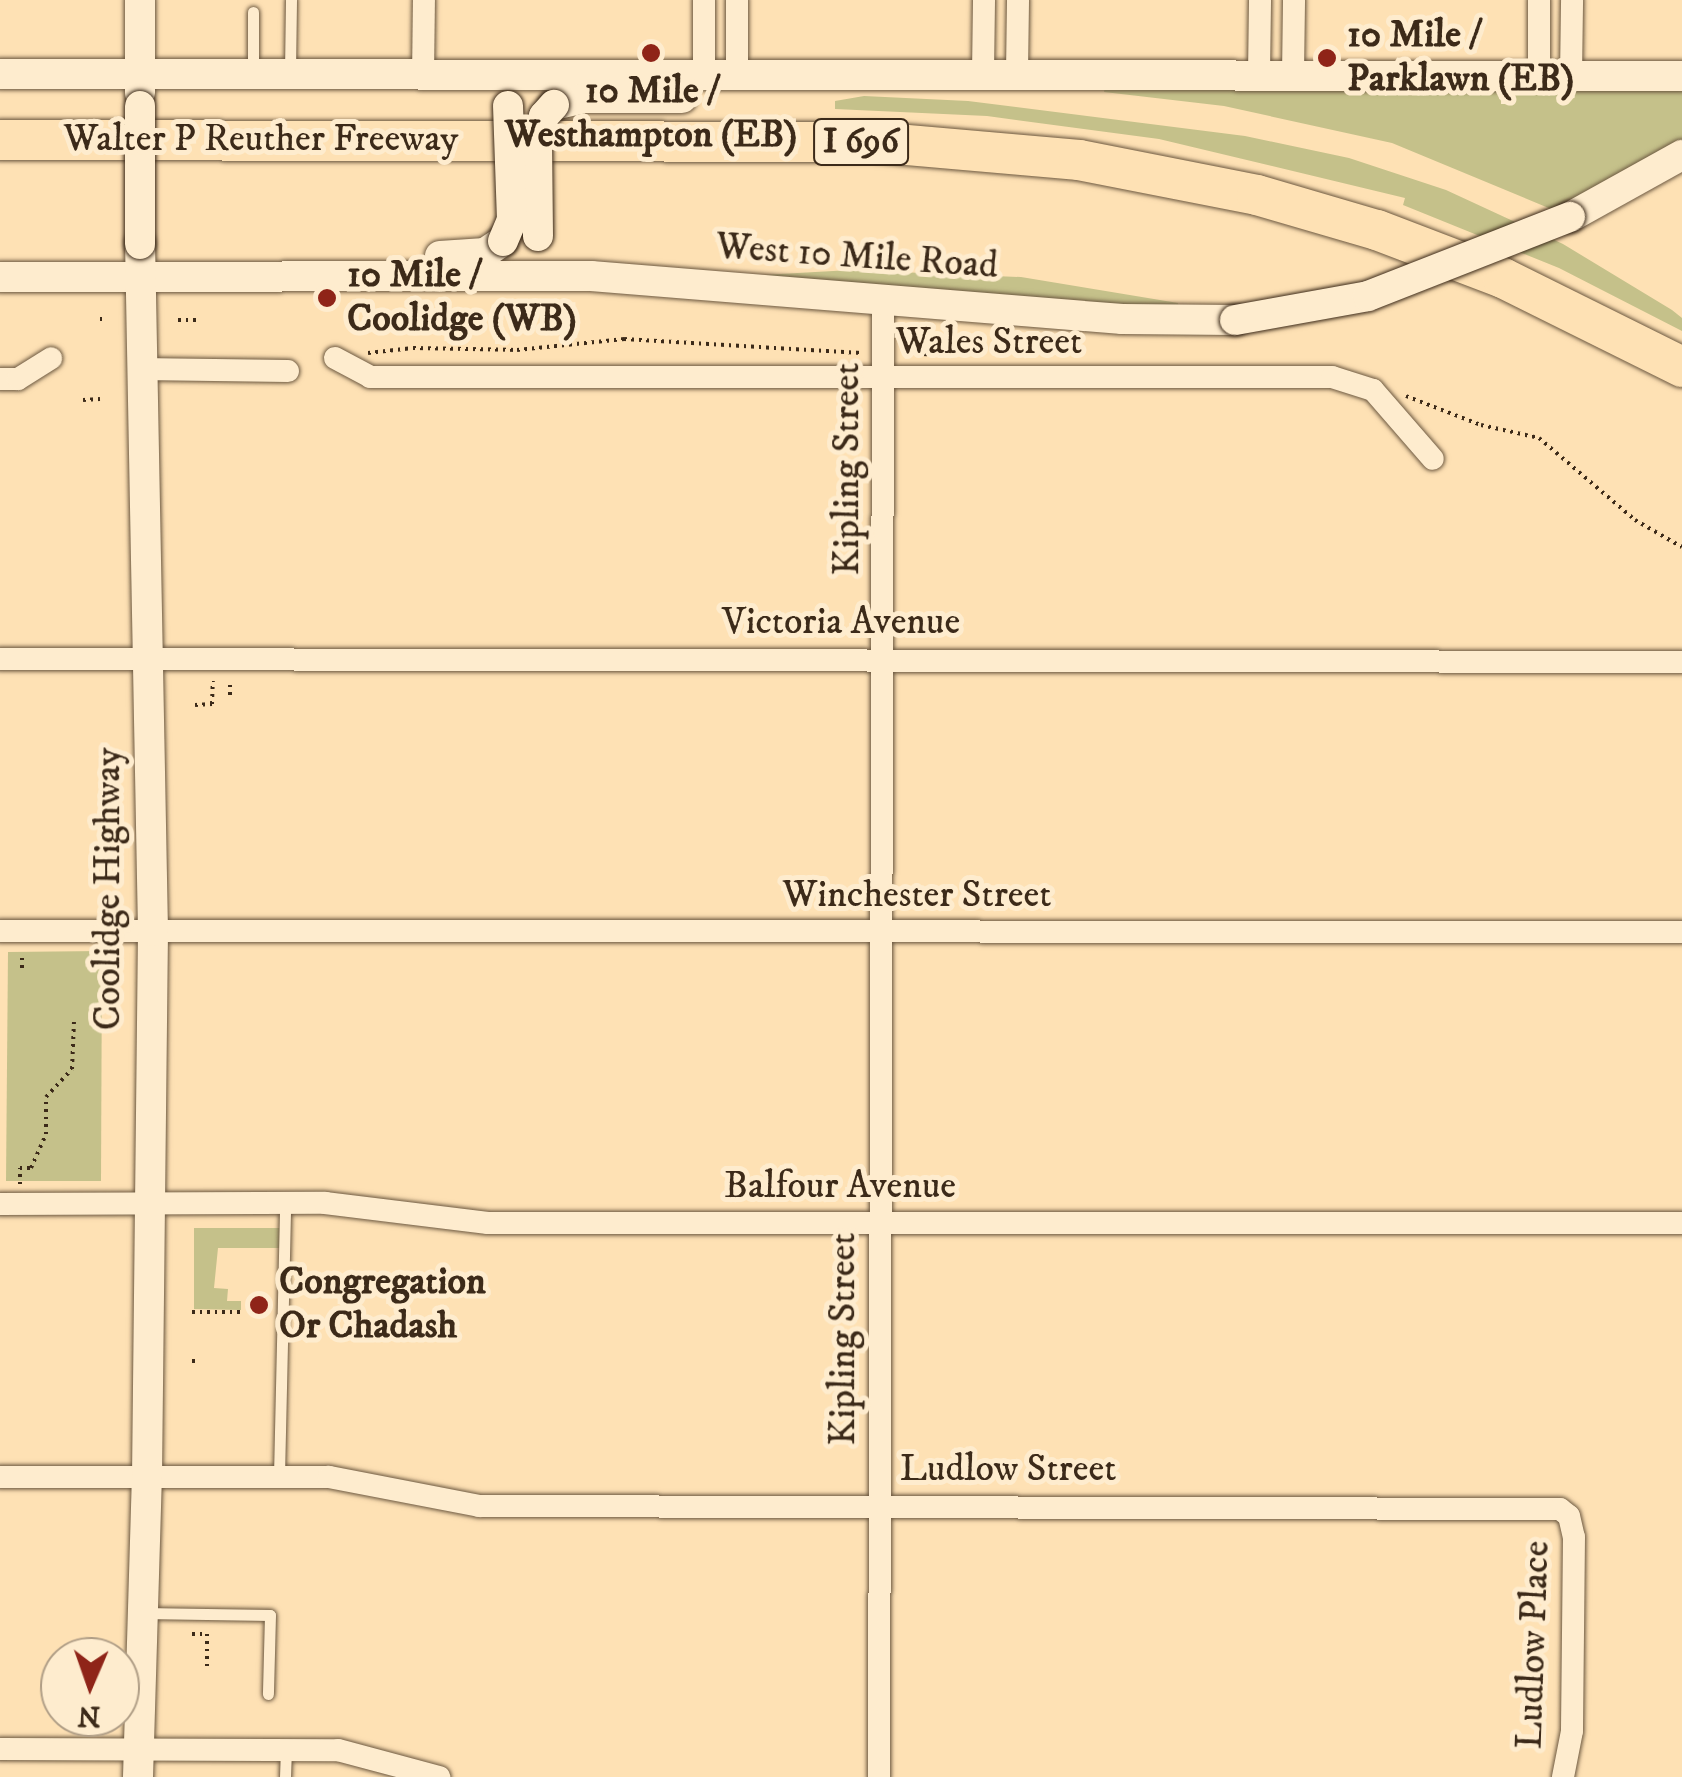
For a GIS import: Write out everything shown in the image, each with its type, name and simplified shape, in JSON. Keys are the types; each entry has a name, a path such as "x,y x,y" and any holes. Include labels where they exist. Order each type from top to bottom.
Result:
{"highway":[{"name":"Walter P Reuther Freeway","path":"0,140 856,142 1078,160 1257,195 1377,230 1502,278 1682,368"}],"main road":[{"name":"Coolidge Highway","path":"138,1763 147,1477 152,931 140,369 140,0"},
{"path":"0,74 140,90 253,76 737,78 820,77 851,72 1682,76"},
{"path":"196,276 246,255 472,256 494,250 503,241 512,220 508,106 484,77"},
{"path":"568,276 538,236 538,139 554,105 584,98 782,98 820,77"},
{"path":"1570,217 1682,154"},
{"name":"West 10 Mile Road","path":"0,277 568,276 1137,320 1234,320 1368,296 1682,171"}],"street":[{"path":"423,77 424,0"},
{"path":"704,0 704,77"},
{"path":"737,78 738,0"},
{"path":"983,73 984,0"},
{"path":"1017,72 1018,0"},
{"path":"1259,74 1260,0"},
{"path":"1293,74 1294,0"},
{"path":"1539,75 1540,0"},
{"path":"1571,76 1572,0"},
{"name":"Kipling Street","path":"878,1777 883,300"},
{"path":"0,379 18,379 50,358"},
{"name":"Wales Street","path":"335,358 370,378 1348,380 1373,390 1390,404 1433,459"},
{"path":"140,369 288,371"},
{"name":"Victoria Avenue","path":"0,659 1682,662"},
{"name":"Winchester Street","path":"0,931 1682,932"},
{"name":"Balfour Avenue","path":"10,1204 352,1205 488,1223 1682,1223"},
{"name":"Ludlow Street","path":"0,1477 279,1476 357,1480 479,1506 1548,1508 1570,1516"},
{"name":"Ludlow Place","path":"1562,1777 1572,1716 1574,1537 1570,1516"},
{"path":"0,1749 138,1763 286,1748 338,1750 439,1777"}],"lane":[{"path":"290,76 291,0"},
{"path":"252,12 253,76"},
{"path":"279,1476 284,1204"},
{"path":"141,1613 270,1615 268,1694"},
{"path":"285,1777 286,1748"}],"path":[{"path":"100,318 108,318"},
{"path":"178,320 196,320"},
{"path":"370,353 517,350 624,339 870,353"},
{"path":"896,353 942,354"},
{"path":"1402,393 1470,421 1539,438 1636,520 1682,546"},
{"path":"84,400 100,399"},
{"path":"194,705 212,704 213,680"},
{"path":"230,680 230,695"},
{"path":"22,954 22,968"},
{"path":"10,1204 20,1168 31,1168 46,1134 46,1097 72,1069 74,1022"},
{"path":"192,1312 241,1312"},
{"path":"192,1361 200,1361"},
{"path":"192,1634 207,1634 206,1667"}],"shaded area":[{"path":"1105,86 1682,90 1682,149 1551,209 1392,143 1224,106 1104,92"},
{"path":"864,96 968,101 1245,136 1349,158 1446,190 1563,244 1672,310 1682,318 1682,331 1559,268 1403,205 1405,198 1159,139 987,116 835,109 835,101"},
{"path":"851,270 1021,277 1178,303 1177,309 760,275"},
{"path":"102,951 101,1181 6,1181 8,952"},
{"path":"194,1228 280,1228 280,1248 218,1248 214,1288 228,1289 227,1301 241,1301 241,1310 194,1309"}],"place":[{"name":"10 Mile / Westhampton (EB)","path":"651,53"},
{"name":"10 Mile / Parklawn (EB)","path":"1327,58"},
{"name":"10 Mile / Coolidge (WB)","path":"327,298"},
{"name":"Congregation Or Chadash","path":"259,1305"}]}
